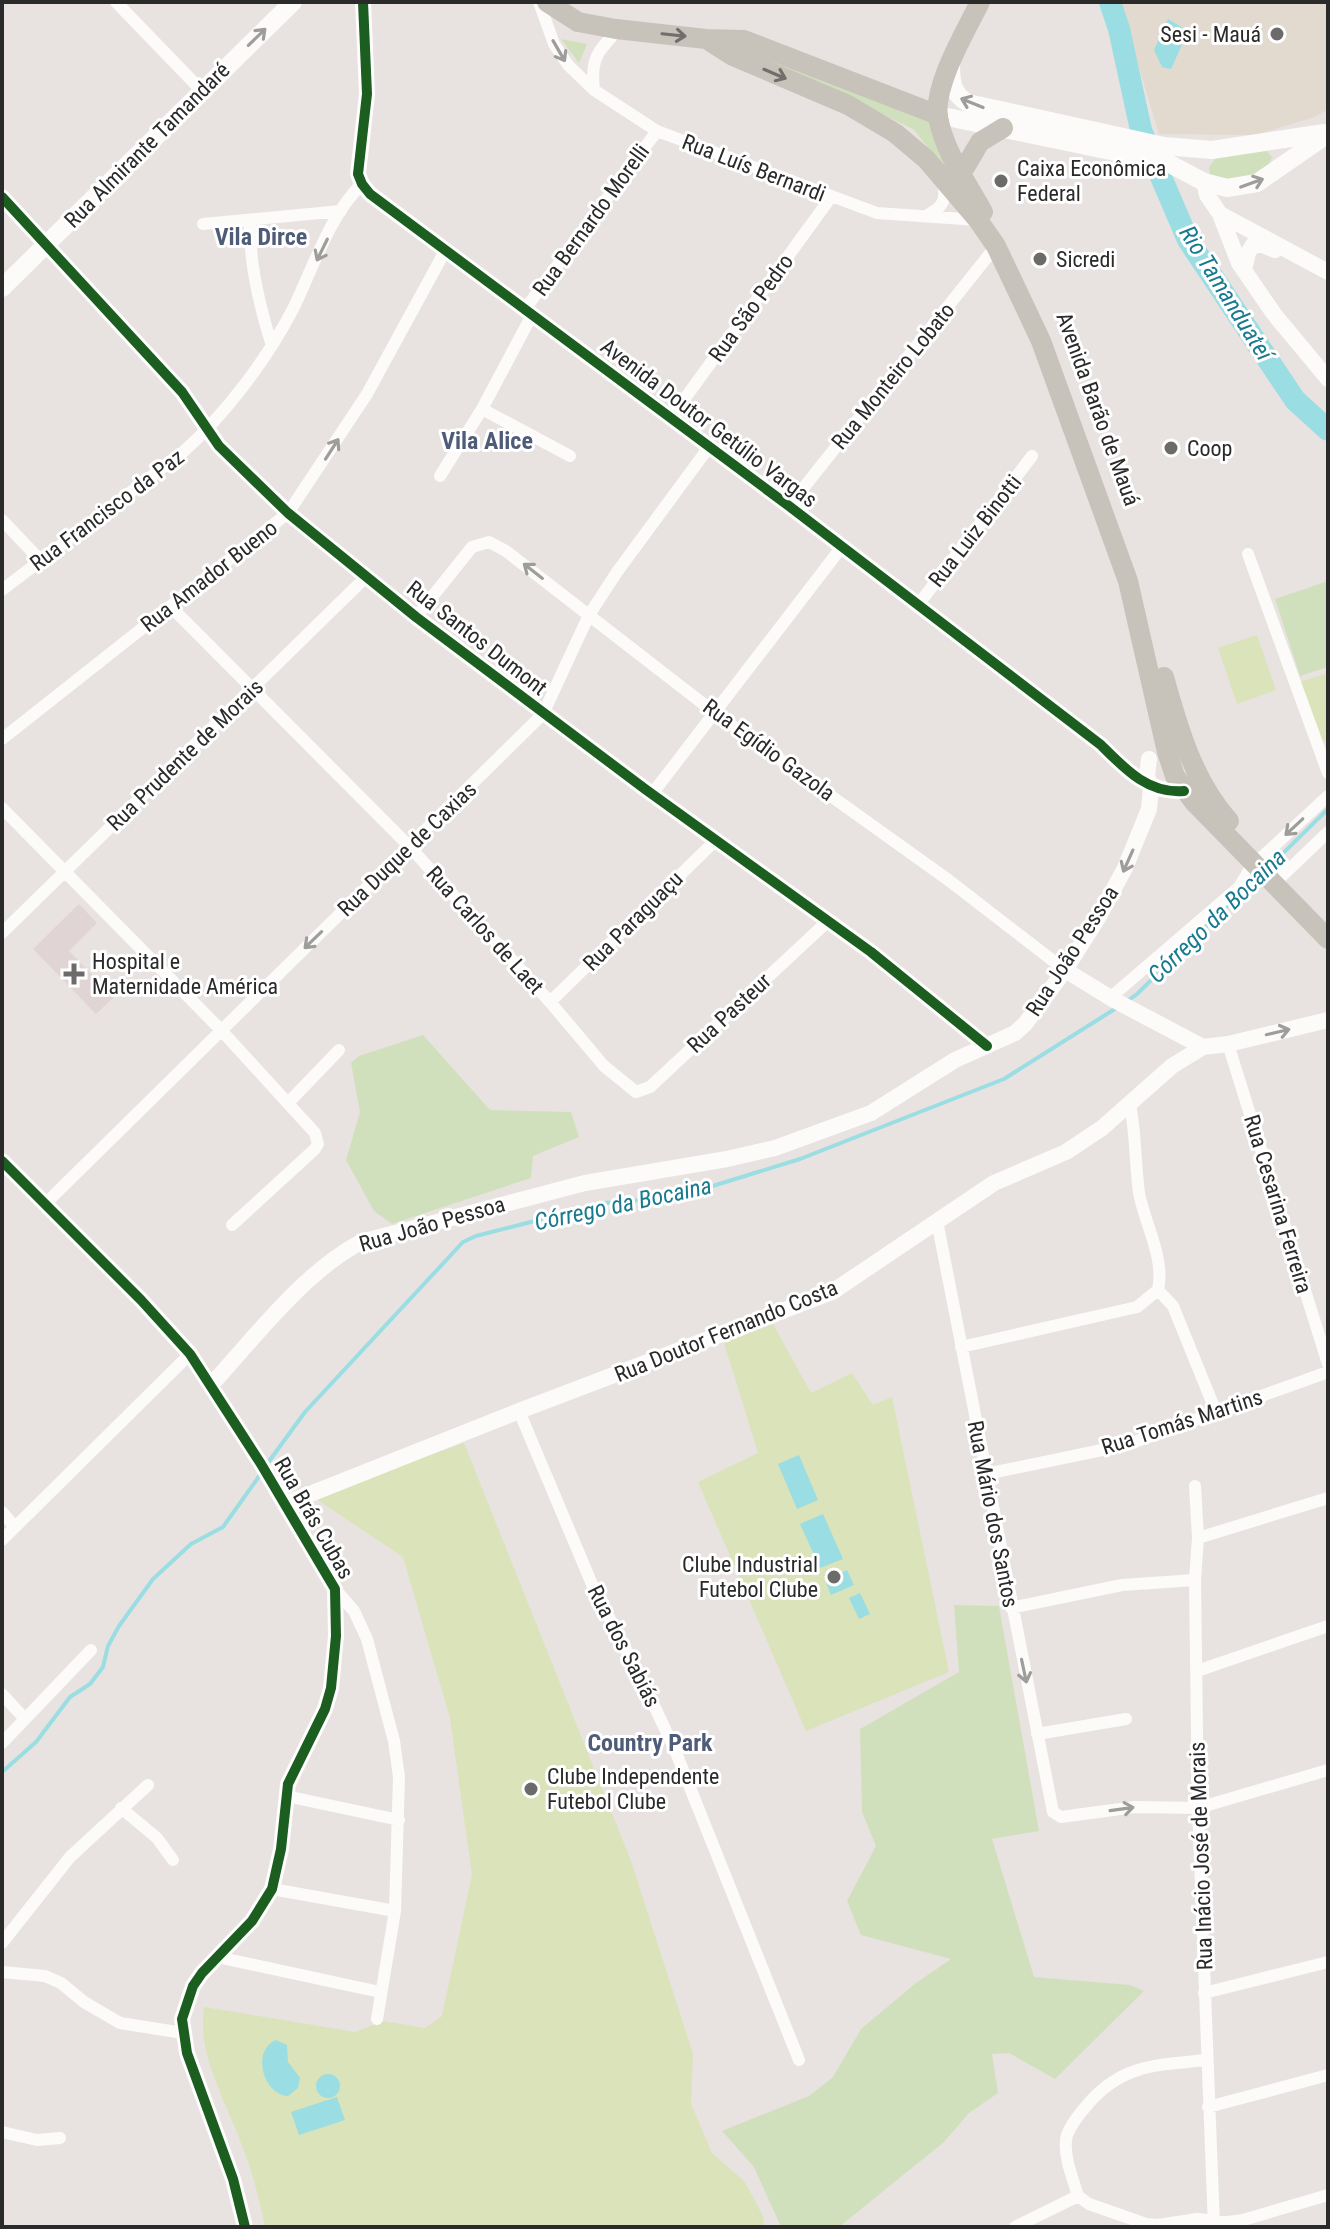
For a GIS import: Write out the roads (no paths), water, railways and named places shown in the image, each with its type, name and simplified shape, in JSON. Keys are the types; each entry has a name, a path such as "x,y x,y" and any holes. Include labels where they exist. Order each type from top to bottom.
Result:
{"main road":[{"name":"Rua Almirante Tamandaré","path":"2,288 293,2"},
{"name":"Avenida Barão de Mauá","path":"547,2 578,22 706,39 744,40 938,115 952,176 996,246 1041,341 1128,581 1158,755 1171,767 1184,791 1328,926"},
{"path":"980,2 948,72 938,115 1166,155 1328,133"},
{"name":"Avenida Barão de Mauá","path":"706,39 733,56 848,105 873,119 952,176 1018,273 1047,338 1139,588 1180,732 1212,801 1328,939"},
{"path":"875,89 920,93 948,72"},
{"path":"948,72 954,91 968,103 1128,147"},
{"path":"952,176 980,142 1003,128"},
{"path":"1166,155 1204,182 1227,188 1244,187 1282,168 1328,133"},
{"path":"1270,143 1279,154 1282,168"},
{"path":"1204,182 1204,168 1212,150"},
{"path":"1158,755 1174,754 1183,761 1212,801"}],"street":[{"path":"116,2 202,91"},
{"path":"362,184 358,174 367,94 363,2"},
{"name":"Rua Luís Bernardi","path":"539,2 554,44 568,65 594,90 657,131 877,213 978,220"},
{"path":"594,90 594,58 619,29"},
{"name":"Rua Bernardo Morelli","path":"440,476 482,409 528,312 657,131"},
{"path":"926,215 940,208 952,176"},
{"path":"1204,182 1207,195 1220,214 1234,256 1274,314 1328,379"},
{"name":"Rua Francisco da Paz","path":"2,590 182,453 207,428 272,346 341,211 362,184"},
{"name":"Avenida Doutor Getúlio Vargas","path":"362,184 387,208 789,506 1101,745 1151,787 1169,792 1184,791"},
{"name":"Rua Santos Dumont","path":"2,197 182,392 225,453 288,513 416,617 543,714 828,921 987,1046"},
{"name":"Rua São Pedro","path":"670,419 831,197"},
{"path":"203,224 250,222 341,211"},
{"path":"1220,214 1328,272"},
{"path":"250,222 262,309 272,346"},
{"path":"1244,270 1253,245 1292,253"},
{"name":"Rua Monteiro Lobato","path":"789,506 996,246"},
{"name":"Rua Amador Bueno","path":"2,739 288,513 367,394 445,251"},
{"path":"482,409 570,456"},
{"name":"Rua Duque de Caxias","path":"45,1204 543,714 589,615 709,447"},
{"name":"Rua Luiz Binotti","path":"918,605 1032,456"},
{"path":"2,520 41,561"},
{"name":"Rua Egídio Gazola","path":"416,617 472,547 489,542 506,551 715,713 947,879 1065,970"},
{"path":"652,794 841,548"},
{"path":"1248,554 1328,773"},
{"name":"Rua Prudente de Morais","path":"2,933 367,576"},
{"name":"Rua Carlos de Laet","path":"171,607 410,847 625,1086"},
{"name":"Avenida Doutor Getúlio Vargas","path":"1101,745 1125,758 1158,755"},
{"name":"Rua João Pessoa","path":"211,1385 317,1272 337,1255 361,1242 585,1183 775,1148 871,1113 955,1060 1003,1040 1025,1024 1098,918 1125,868 1149,809 1151,787 1147,776 1158,755"},
{"path":"1267,870 1328,796"},
{"path":"2,808 220,1029 315,1133 318,1144 315,1149 232,1225"},
{"path":"1112,998 1239,887 1328,832"},
{"name":"Rua Paraguaçu","path":"550,1002 716,840"},
{"name":"Rua Pasteur","path":"625,1086 636,1092 650,1087 828,921"},
{"path":"1065,970 1203,1047"},
{"name":"Rua Doutor Fernando Costa","path":"282,1500 832,1292 994,1183 1066,1152 1102,1128 1172,1066 1203,1047 1328,1020"},
{"path":"1172,1066 1177,1034"},
{"name":"Rua Cesarina Ferreira","path":"1228,1044 1326,1347 1328,1364"},
{"path":"289,1102 339,1050"},
{"path":"961,1347 1137,1307 1158,1290 1161,1276 1142,1209 1130,1105"},
{"name":"Rua Brás Cubas","path":"2,1161 150,1309 190,1354 261,1464 335,1589 336,1636 328,1699 293,1772 286,1796 281,1849 272,1889 252,1921 193,1986 186,2004 183,2033 194,2073 233,2179 245,2227"},
{"name":"Rua Mário dos Santos","path":"937,1221 1050,1807 1061,1817 1135,1807 1198,1808"},
{"path":"1158,1290 1173,1306 1216,1412"},
{"path":"2,1540 190,1354"},
{"name":"Rua Tomás Martins","path":"986,1474 1126,1445 1328,1372"},
{"name":"Rua dos Sabiás","path":"519,1411 594,1589 675,1750 799,2060"},
{"name":"Rua Inácio José de Morais","path":"1195,1486 1198,1538 1195,1580 1198,1808 1214,2224"},
{"path":"1198,1538 1328,1498"},
{"path":"2,1512 15,1527"},
{"path":"1011,1608 1122,1585 1195,1580"},
{"path":"335,1589 360,1622 379,1681 394,1741 399,1777 395,1911 377,2019"},
{"path":"1197,1671 1327,1630"},
{"path":"2,1743 91,1650"},
{"path":"2,1694 25,1719"},
{"path":"1037,1734 1126,1719"},
{"path":"1198,1808 1328,1770"},
{"path":"2,1943 57,1872 148,1785"},
{"path":"286,1796 399,1820"},
{"path":"121,1808 157,1838 173,1860"},
{"path":"272,1889 395,1911"},
{"path":"217,1957 380,1992"},
{"path":"1204,1993 1328,1962"},
{"path":"2,1972 45,1976 61,1983 84,2002 120,2023 183,2033"},
{"path":"1206,2060 1144,2067 1125,2073 1095,2096 1067,2136 1070,2168 1078,2196 1089,2204 1146,2224 1158,2225 1197,2219 1214,2224 1243,2220 1328,2195"},
{"path":"1208,2107 1328,2075"},
{"path":"2,2132 37,2140 60,2138"},
{"path":"1015,2227 1078,2196"}],"water":[{"path":"1168,19 1188,31 1171,69 1162,67 1154,50"},
{"path":"799,1455 818,1500 797,1509 778,1464"},
{"path":"823,1514 843,1559 820,1568 800,1524"},
{"path":"847,1570 854,1585 831,1595 825,1580"},
{"path":"860,1593 870,1614 859,1619 849,1598"},
{"path":"276,2040 287,2045 288,2062 300,2078 298,2088 288,2096 272,2088 263,2071 264,2053 268,2045"},
{"path":"328,2074 339,2081 340,2086 333,2097 328,2098 317,2091 316,2086 323,2075"},
{"path":"337,2097 345,2120 299,2135 291,2112"}],"waterway":[{"name":"Rio Tamanduateí","path":"1110,2 1141,130 1188,240 1295,400 1328,430"},
{"name":"Córrego da Bocaina","path":"1268,868 1328,809"},
{"name":"Córrego da Bocaina","path":"1242,892 1259,876"},
{"name":"Córrego da Bocaina","path":"1126,1002 1235,898"},
{"name":"Córrego da Bocaina","path":"267,1464 305,1412 463,1242 605,1203 677,1197 800,1159 1004,1079 1118,1007"},
{"name":"Córrego da Bocaina","path":"2,1772 36,1742 70,1697 90,1684 103,1667 108,1646 119,1626 153,1579 191,1544 223,1527 260,1475"}],"place":[{"name":"Sesi - Mauá","path":"1277,34"},
{"name":"Caixa Econômica Federal","path":"1001,181"},
{"name":"Sicredi","path":"1040,259"},
{"name":"Coop","path":"1171,448"},
{"name":"Hospital e Maternidade América","path":"74,974"},
{"name":"Clube Industrial Futebol Clube","path":"834,1577"},
{"name":"Clube Independente Futebol Clube","path":"531,1789"}],"district":[{"name":"Vila Dirce","path":"261,237"},
{"name":"Vila Alice","path":"487,441"},
{"name":"Country Park","path":"650,1743"}]}
